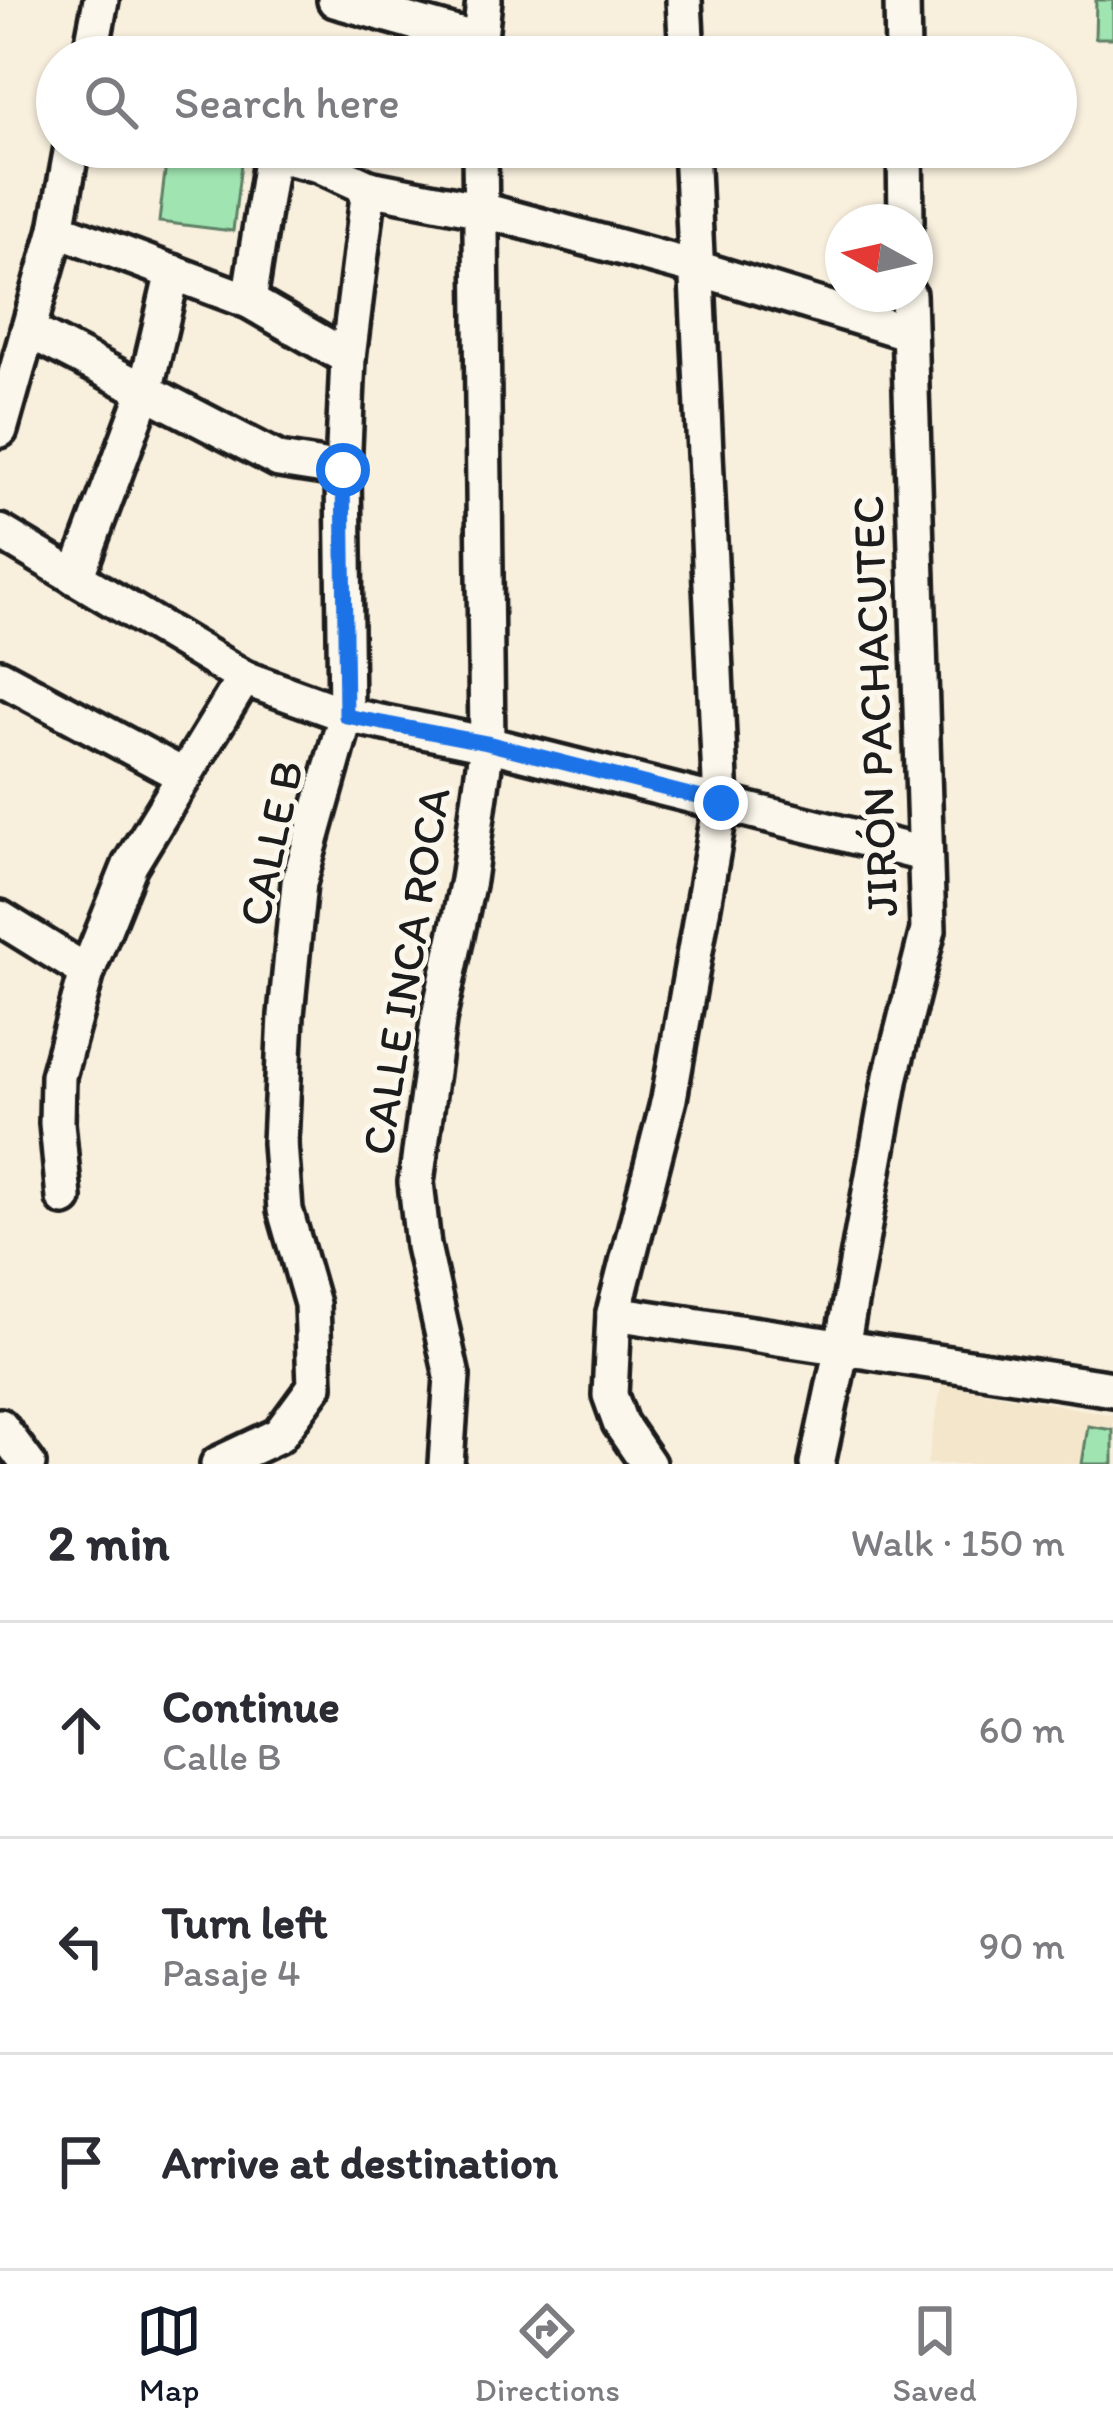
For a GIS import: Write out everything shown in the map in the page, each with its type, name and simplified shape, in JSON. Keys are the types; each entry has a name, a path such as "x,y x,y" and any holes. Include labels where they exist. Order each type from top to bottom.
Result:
{"street":[{"path":"94,36 101,0"},
{"path":"334,0 441,36"},
{"path":"479,36 484,0"},
{"path":"684,0 686,36"},
{"path":"902,0 903,36"},
{"path":"0,430 57,229 69,168"},
{"path":"249,301 270,168"},
{"path":"326,168 369,188 482,210 697,268 909,334"},
{"name":"CALLE INCA ROCA","path":"442,1458 452,1376 423,1246 416,1182 437,1021 468,880 487,743 481,168"},
{"path":"648,1464 620,1423 610,1395 614,1313 669,1099 721,803 692,168"},
{"path":"905,168 906,204"},
{"name":"CALLE B","path":"218,1464 279,1435 315,1386 312,1304 285,1210 280,1143 299,883 346,716 343,470 348,358 369,188"},
{"path":"57,229 249,301 348,358"},
{"path":"76,578 145,392 173,272"},
{"name":"JIRÓN PACHACUTEC","path":"817,1464 891,1076 928,930 908,312"},
{"path":"28,330 279,460 343,470"},
{"path":"0,532 244,678 346,716 487,743 923,854"},
{"path":"0,677 184,776"},
{"path":"64,1198 58,1076 87,972 130,865 244,678"},
{"path":"0,918 87,972"},
{"path":"614,1313 1113,1388"}],"shaded area":[{"path":"942,1384 1113,1415 1113,1464 927,1464"}],"green space":[{"path":"1096,0 1113,0 1113,38 1095,38"},
{"path":"165,168 240,168 233,231 159,222"},
{"path":"1088,1426 1113,1430 1113,1464 1082,1464"}],"route":[{"path":"343,470 346,716 487,743 721,803"}]}
